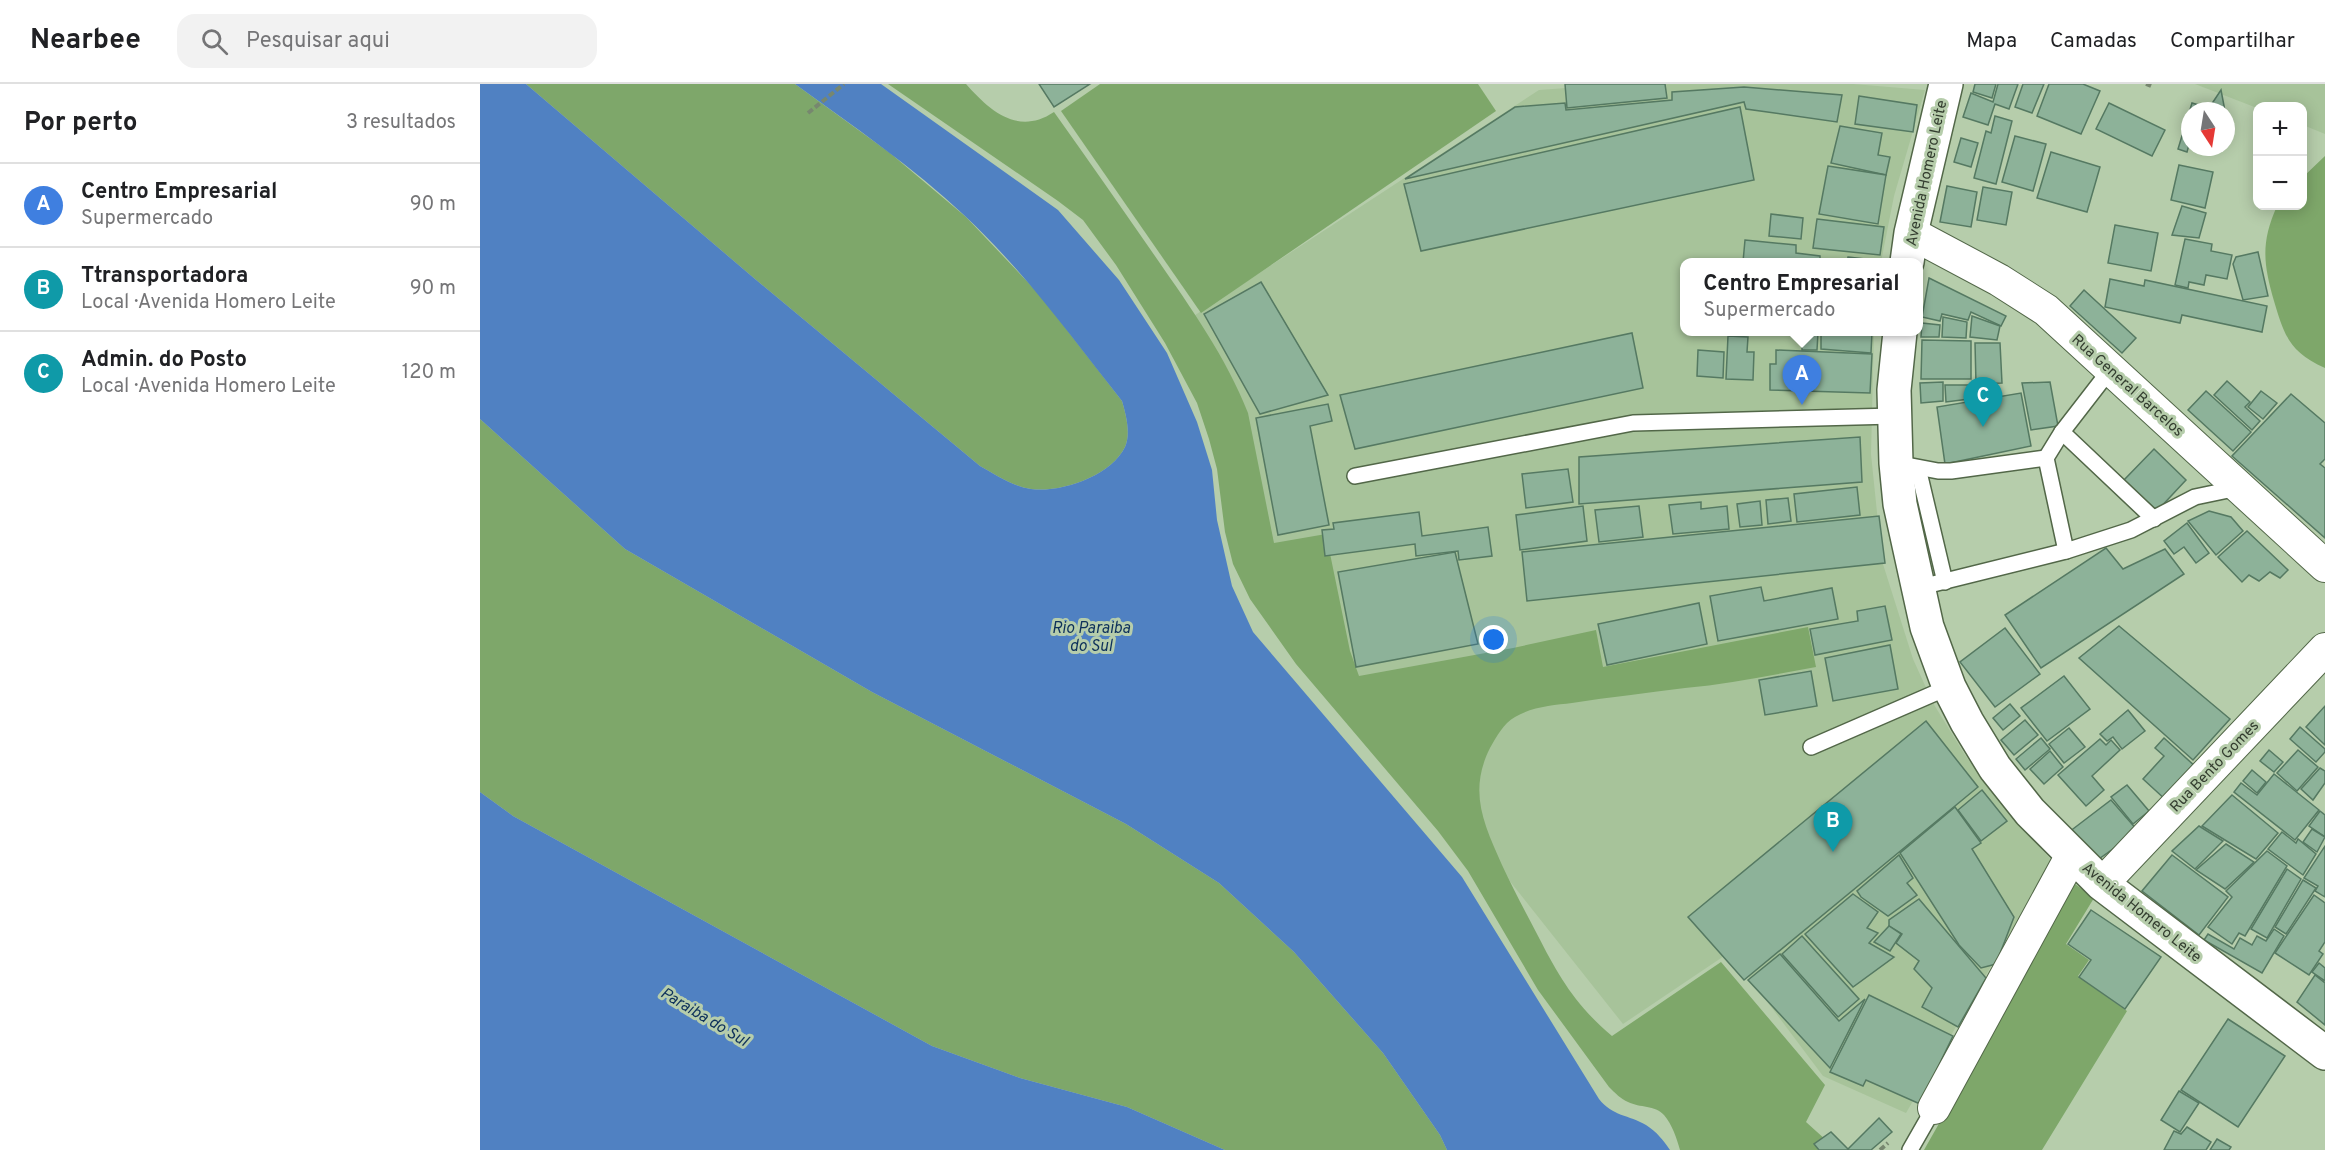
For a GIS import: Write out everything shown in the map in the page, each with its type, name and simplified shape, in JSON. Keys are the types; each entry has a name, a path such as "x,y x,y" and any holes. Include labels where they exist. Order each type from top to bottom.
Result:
{"street":[{"name":"Avenida Homero Leite","path":"1909,248 1946,84"},
{"name":"Rua General Barcelos","path":"1909,248 1999,280 2046,309 2110,370 2242,487 2325,566"},
{"name":"Avenida Homero Leite","path":"1900,336 1894,390 1894,416 1907,466 1900,504 1931,585 1927,627 1949,687 1995,768 2030,812 2102,884 2325,1053"},
{"name":"Rua Bento Gomes","path":"2102,884 2325,649"},
{"path":"1934,1108 2072,855"}],"lane":[{"path":"2066,551 2046,458 2062,432 2110,370"},
{"path":"1355,476 1633,423 1894,416"},
{"path":"2062,432 2154,519"},
{"path":"1907,466 1951,471 2046,458"},
{"path":"1931,585 2066,551 2131,530 2195,497 2242,487"},
{"path":"1811,747 1949,687"},
{"path":"1910,1150 1934,1108"}],"path":[{"path":"808,113 844,84"},
{"path":"2146,84 2151,86"}],"shaded area":[{"path":"526,84 795,84 890,153 966,217 1040,295 1122,401 1128,430 1125,447 1109,466 1097,474 1070,485 1043,490 1018,486 980,466"},
{"path":"888,84 966,84 995,111 1017,121 1028,122 1041,119 1054,112 1207,333 1229,372 1248,413 1274,543 1326,534 1350,651 1359,676 1513,648 1596,630 1603,667 1808,627 1816,667 1718,684 1550,706 1521,714 1504,727 1490,748 1483,764 1479,794 1489,836 1519,900 1560,976 1599,1024 1612,1036 1721,962 1825,1085 1806,1122 1837,1150 1680,1150 1672,1127 1664,1115 1656,1110 1625,1101 1609,1087 1538,990 1468,871 1438,831 1296,664 1250,599 1233,564 1225,532 1217,469 1197,403 1165,343 1116,265 1083,220"},
{"path":"1100,84 1478,84 1496,111 1201,313 1061,111"},
{"path":"1621,84 1853,84 1925,90 1894,196 1882,258 1680,258 1680,336 1874,336 1871,454 1882,561 1913,659 1933,703 1965,755 1996,798 2052,861 1906,1113 1823,1076 1730,952 1623,1024 1335,660 1264,530 1189,319 1539,90"},
{"path":"2195,84 2325,84 2325,134 2307,127 2307,102 2253,102 2253,106"},
{"path":"2325,156 2325,368 2304,356 2290,342 2270,287 2266,264 2266,242 2275,210 2307,210 2307,173"},
{"path":"480,419 625,549 872,692 1126,824 1219,883 1294,952 1383,1053 1440,1135 1447,1150 1225,1150 1127,1107 1020,1078 932,1046 513,816 480,792"},
{"path":"2075,884 2094,898 2066,944 2089,960 2078,976 2127,1011 2042,1150 1924,1150"}],"water":[{"name":"Rio Paraiba do Sul","path":"480,84 526,84 980,466 1024,488 1043,490 1084,480 1109,466 1118,457 1125,447 1128,436 1122,401 1028,283 987,237 904,164 795,84 881,84 1058,210 1119,280 1167,353 1197,422 1212,470 1217,520 1232,586 1253,632 1462,877 1599,1099 1609,1109 1650,1128 1660,1136 1670,1150 1447,1150 1440,1135 1383,1053 1294,952 1219,883 1126,824 872,692 625,549 480,419"},
{"name":"Paraiba do Sul","path":"480,792 513,816 932,1046 1020,1078 1127,1107 1225,1150 480,1150"}],"building":[{"path":"1039,84 1090,84 1054,107"},
{"path":"1565,84 1665,84 1667,98 1567,108"},
{"path":"1975,84 1996,84 1992,98 1973,92"},
{"path":"1998,84 2018,84 2009,109 1995,104 1988,125 1963,117 1971,93 1993,102"},
{"path":"2023,84 2044,84 2032,113 2015,107"},
{"path":"2049,84 2083,84 2100,91 2081,134 2037,116"},
{"path":"1744,87 1842,95 1837,122 1746,109 1744,102 1405,179 1515,107 1565,103 1566,110 1672,100 1672,92"},
{"path":"2221,90 2223,102 2213,102"},
{"path":"1859,96 1917,105 1913,132 1855,124"},
{"path":"2109,103 2165,130 2152,156 2096,129"},
{"path":"1740,107 1754,180 1421,251 1404,184"},
{"path":"1995,116 2012,121 1996,184 1974,178 1986,131 1991,133"},
{"path":"1840,126 1882,133 1878,155 1890,157 1886,175 1831,163"},
{"path":"2015,136 2046,144 2033,191 2002,182"},
{"path":"1961,138 1978,143 1971,167 1954,162"},
{"path":"2051,152 2100,167 2087,212 2037,198"},
{"path":"2179,165 2213,172 2205,208 2171,200"},
{"path":"1828,166 1886,175 1878,224 1819,214"},
{"path":"1947,186 1977,192 1971,227 1940,222"},
{"path":"1983,187 2012,192 2006,225 1977,220"},
{"path":"2182,206 2206,213 2199,238 2172,235"},
{"path":"1771,214 1803,218 1801,239 1769,236"},
{"path":"1817,219 1884,227 1880,255 1813,248"},
{"path":"2115,225 2158,233 2151,271 2108,263"},
{"path":"2185,239 2212,244 2211,251 2232,255 2227,279 2206,275 2204,285 2189,282 2188,288 2175,285"},
{"path":"1745,240 1796,245 1796,253 1820,256 1820,258 1743,258"},
{"path":"2258,252 2268,296 2243,300 2233,264 2236,257"},
{"path":"1929,278 2006,316 2001,326 1971,312 1968,320 1942,314 1940,321 1923,317"},
{"path":"2110,279 2144,286 2145,280 2267,306 2262,332 2182,315 2180,323 2105,307"},
{"path":"1261,282 1328,395 1260,414 1204,314"},
{"path":"2084,290 2136,338 2122,353 2070,306"},
{"path":"1972,316 2000,326 1997,340 1970,337"},
{"path":"1943,317 1967,322 1966,338 1942,337"},
{"path":"1923,323 1940,325 1939,337 1921,337 1923,336"},
{"path":"1632,333 1643,388 1355,449 1340,395"},
{"path":"1728,336 1748,337 1747,352 1754,352 1753,380 1726,379"},
{"path":"1802,336 1818,336 1817,350 1802,350"},
{"path":"1821,336 1872,336 1871,353 1821,349"},
{"path":"1922,340 1971,341 1971,379 1921,379"},
{"path":"1975,343 2000,343 2002,383 1976,384"},
{"path":"1698,350 1724,352 1723,378 1697,376"},
{"path":"1776,350 1872,354 1870,393 1770,390 1770,364 1776,364"},
{"path":"2227,381 2250,402 2245,407 2260,421 2252,430 2214,395"},
{"path":"1943,382 1943,401 1921,403 1920,383"},
{"path":"2050,382 2058,426 2031,430 2022,383"},
{"path":"1945,385 1970,385 1969,399 1946,402"},
{"path":"2206,391 2251,432 2233,451 2188,410"},
{"path":"2261,391 2277,403 2263,419 2248,407"},
{"path":"2021,393 2031,446 1945,464 1937,407"},
{"path":"2291,394 2325,423 2325,459 2320,464 2325,468 2325,538 2232,456"},
{"path":"1328,404 1332,421 1310,426 1329,525 1278,535 1256,418"},
{"path":"1860,437 1862,482 1579,504 1579,457"},
{"path":"2154,449 2186,480 2157,511 2124,480"},
{"path":"1568,469 1573,502 1526,508 1522,474"},
{"path":"1857,487 1860,515 1797,522 1794,494"},
{"path":"1788,498 1791,521 1768,524 1766,500"},
{"path":"1760,501 1762,525 1740,527 1737,504"},
{"path":"1701,502 1701,509 1727,506 1729,529 1673,534 1669,505"},
{"path":"1583,506 1587,541 1520,550 1516,515"},
{"path":"1639,506 1643,537 1599,542 1595,510"},
{"path":"2209,511 2231,517 2243,531 2216,555 2188,521"},
{"path":"1419,512 1422,536 1488,527 1492,556 1459,560 1458,551 1416,556 1415,544 1325,556 1322,530 1334,529 1333,523"},
{"path":"1879,516 1885,563 1527,601 1522,552"},
{"path":"2187,523 2209,553 2196,563 2184,547 2174,554 2164,541"},
{"path":"2247,531 2288,570 2280,578 2270,572 2259,581 2249,575 2242,582 2218,557"},
{"path":"2106,548 2123,569 2165,549 2184,574 2041,668 2005,615"},
{"path":"1455,552 1478,644 1356,667 1338,572"},
{"path":"1761,587 1764,601 1832,588 1838,619 1718,641 1710,596"},
{"path":"1699,603 1707,644 1607,665 1598,624"},
{"path":"1885,606 1892,640 1815,655 1810,629 1858,621 1857,611"},
{"path":"2119,626 2230,719 2193,760 2079,658"},
{"path":"2005,628 2040,674 1995,707 1960,662"},
{"path":"1890,645 1898,689 1833,701 1825,658"},
{"path":"1811,671 1817,706 1765,715 1759,680"},
{"path":"2064,676 2090,709 2047,741 2021,708"},
{"path":"2010,704 2020,716 2003,730 1993,718"},
{"path":"2325,706 2325,745 2306,727"},
{"path":"2128,710 2145,731 2122,749 2113,737 2107,741 2100,734"},
{"path":"2025,720 2038,735 2014,755 2001,740"},
{"path":"1926,721 1978,787 1744,980 1688,917"},
{"path":"2300,727 2325,749 2316,762 2290,739"},
{"path":"2069,728 2085,747 2064,763 2049,744"},
{"path":"2041,738 2050,749 2025,770 2016,759"},
{"path":"2164,738 2197,768 2167,801 2143,779 2164,756 2155,748"},
{"path":"2100,739 2106,745 2111,740 2120,750 2092,776 2104,790 2086,806 2058,775"},
{"path":"2269,750 2283,762 2274,772 2260,761"},
{"path":"2298,750 2318,767 2297,791 2277,773"},
{"path":"2050,751 2063,767 2044,784 2030,769"},
{"path":"2320,768 2325,771 2325,783 2313,800 2301,789"},
{"path":"2252,770 2266,782 2257,793 2243,781"},
{"path":"2274,774 2319,810 2295,840 2234,792 2241,783 2257,795"},
{"path":"2127,785 2149,811 2133,824 2111,797"},
{"path":"1982,790 2007,821 1981,841 1958,810"},
{"path":"2232,795 2278,833 2256,859 2202,826"},
{"path":"2111,800 2138,831 2096,861 2069,832"},
{"path":"1955,807 1981,843 1972,849 2014,917 1996,964 1981,968 1959,945 1900,853"},
{"path":"2320,811 2325,815 2325,837 2309,826"},
{"path":"2199,826 2223,841 2195,869 2172,851"},
{"path":"2312,829 2325,837 2317,852 2303,842"},
{"path":"2282,832 2296,843 2298,839 2316,854 2303,875 2268,849"},
{"path":"2226,844 2254,862 2225,889 2196,870"},
{"path":"2325,846 2325,897 2315,891 2318,886 2304,878"},
{"path":"2267,851 2287,866 2245,936 2239,933 2232,944 2208,927 2232,897 2226,891"},
{"path":"1899,855 1913,878 1907,883 1917,895 1888,916 1861,897 1857,891"},
{"path":"2172,855 2228,897 2199,935 2142,891"},
{"path":"2287,869 2301,879 2267,938 2251,929"},
{"path":"2303,880 2316,888 2286,934 2275,927"},
{"path":"1853,894 1878,912 1867,928 1878,933 1869,943 1894,957 1853,987 1805,934"},
{"path":"2314,895 2325,903 2325,942 2319,951 2323,954 2309,975 2275,953"},
{"path":"1919,899 1986,978 1958,1027 1922,1007 1932,988 1914,969 1919,961 1896,943 1902,934 1889,926 1889,920"},
{"path":"2091,910 2161,957 2125,1009 2079,977 2091,960 2068,944"},
{"path":"1889,926 1901,934 1890,951 1874,942"},
{"path":"2274,929 2284,936 2262,973 2204,940 2208,934 2234,949 2240,938 2252,945 2257,936 2266,941"},
{"path":"1802,936 1859,999 1838,1017 1782,954"},
{"path":"1780,954 1839,1021 1865,999 1830,1068 1748,980"},
{"path":"2319,963 2325,968 2325,981 2312,972"},
{"path":"2315,975 2325,983 2325,1025 2297,1002"},
{"path":"1869,995 1953,1036 1920,1104 1866,1080 1863,1086 1830,1072"},
{"path":"2228,1019 2285,1056 2238,1127 2181,1090"},
{"path":"2179,1091 2199,1103 2180,1132 2161,1120"},
{"path":"1879,1118 1892,1132 1871,1150 1819,1150 1814,1144 1831,1132 1848,1149"},
{"path":"2187,1127 2211,1142 2206,1150 2164,1150 2174,1131 2181,1134"},
{"path":"2217,1139 2231,1147 2229,1150 2210,1150"}],"place":[{"name":"Centro Empresarial","path":"1802,405"},
{"name":"Admin. do Posto","path":"1983,427"},
{"name":"Ttransportadora","path":"1833,852"}]}
